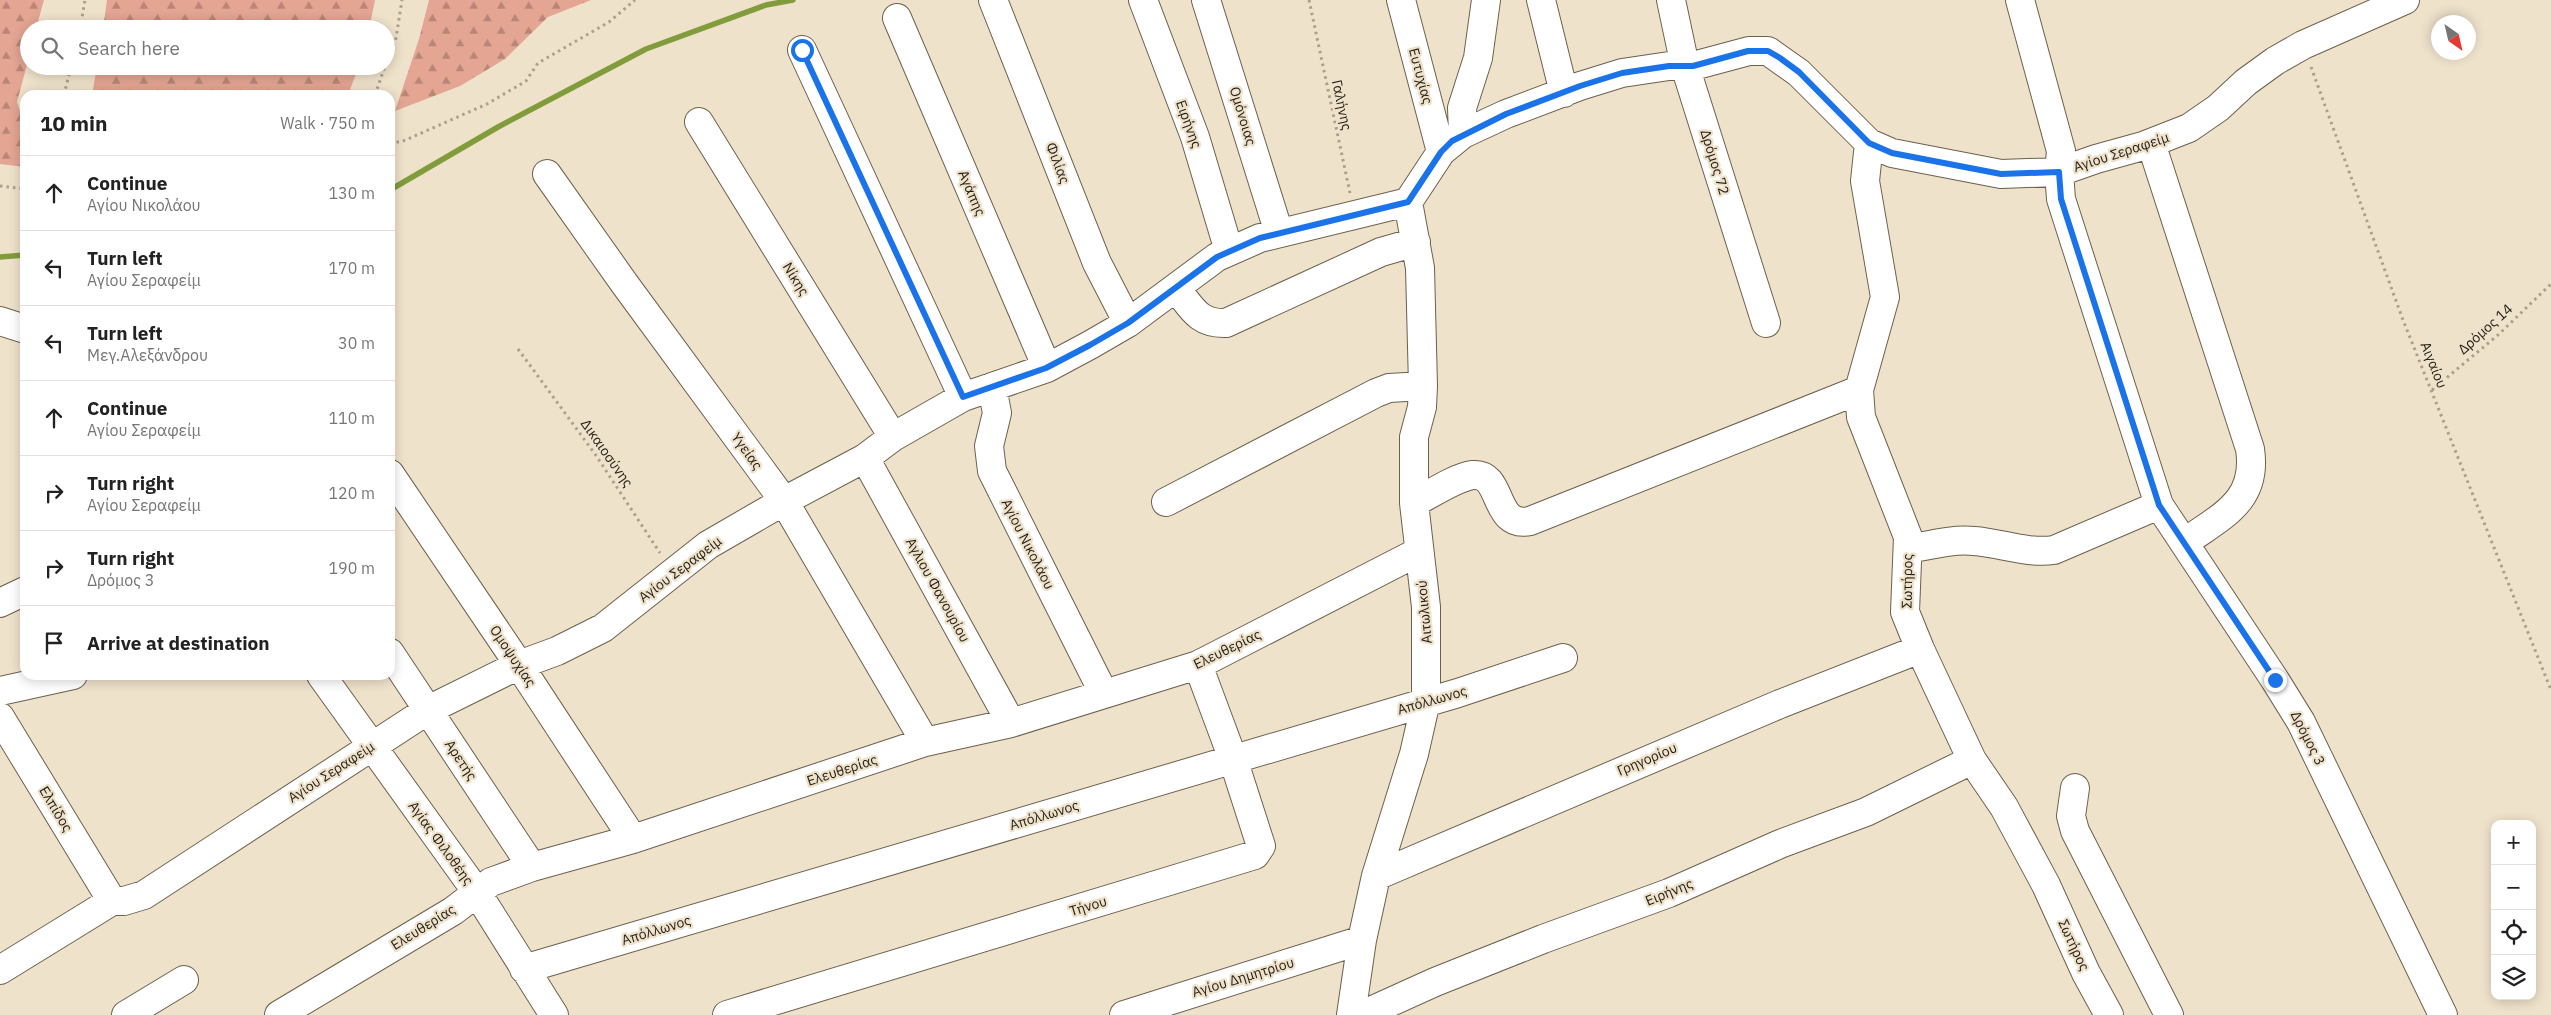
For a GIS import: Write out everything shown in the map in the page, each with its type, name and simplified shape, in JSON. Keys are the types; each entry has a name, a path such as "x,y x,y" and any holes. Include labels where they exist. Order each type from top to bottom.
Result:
{"street":[{"name":"Φιλίας","path":"993,0 1097,263 1128,323"},
{"name":"Ειρήνης","path":"1143,0 1195,137 1229,251"},
{"name":"Ομόνοιας","path":"1206,0 1279,232"},
{"name":"Ευτυχίας","path":"1401,0 1441,152"},
{"path":"1463,134 1462,108 1478,58 1486,0"},
{"path":"1541,0 1564,93"},
{"name":"Δρόμος 72","path":"1671,0 1685,66 1766,323"},
{"name":"Δρόμος 3","path":"2020,0 2060,165 2061,199 2159,505 2301,722 2443,1015"},
{"name":"Αγίου Σεραφείμ","path":"0,970 112,900 124,900 144,895 428,710 519,664 556,651 603,628 708,545 784,501 865,458 893,437 963,397 1046,368 1128,323 1217,257 1260,238 1279,232 1408,202 1441,152 1463,134 1506,114 1622,73 1669,66 1693,66 1748,51 1768,51 1799,72 1869,143 1892,153 2001,174 2060,165 2151,143 2189,128 2218,108 2246,82 2275,61 2303,46 2405,0"},
{"name":"Αγάπης","path":"897,18 1046,368"},
{"path":"802,50 963,397"},
{"name":"Νίκης","path":"699,122 893,437"},
{"name":"Σωτήρος","path":"1869,143 1865,181 1885,297 1859,390 1861,417 1908,537 1905,612 1920,649 1972,760 2004,807 2046,885 2086,973 2109,1015"},
{"path":"2151,143 2250,449 2253,466 2250,483 2242,498 2184,543"},
{"name":"Υγείας","path":"547,174 624,283 784,501 925,742"},
{"name":"Αιτωλικού","path":"1351,1015 1362,940 1376,876 1414,754 1426,701 1426,617 1414,503 1414,437 1422,407 1424,386 1420,268 1408,202"},
{"path":"1176,288 1202,318 1208,322 1226,323 1381,252 1416,242"},
{"path":"0,321 20,327"},
{"path":"1166,502 1376,393 1389,388 1424,386"},
{"name":"Αγίου Νικολάου","path":"992,387 997,413 989,446 992,471 1104,694"},
{"path":"1414,503 1466,477 1478,475 1489,481 1508,515 1518,522 1530,520 1859,390"},
{"name":"Αγλιου Φανουρίου","path":"865,458 1011,723"},
{"name":"Ομοψυχίας","path":"395,481 519,664 633,839"},
{"path":"1908,549 1956,540 1975,541 2040,552 2054,550 2159,505"},
{"name":"Ελευθερίας","path":"279,1015 453,911 491,882 532,867 633,839 925,742 1011,723 1198,665 1418,552"},
{"path":"0,604 20,594"},
{"name":"Γρηγορίου","path":"1376,876 1771,708 1920,649"},
{"name":"Απόλλωνος","path":"524,969 1458,693 1563,658"},
{"name":"Αρετής","path":"395,660 532,867"},
{"name":"Τήνου","path":"727,1015 1255,856 1261,846 1233,759 1198,665"},
{"path":"0,691 50,680"},
{"name":"Αγίας Φιλοθέης","path":"324,680 476,892 554,1015"},
{"name":"Ελπίδος","path":"0,717 112,900"},
{"name":"Ειρήνης","path":"1362,1015 1435,982 1543,939 1669,893 1780,844 1866,812 1972,760"},
{"path":"2075,788 2071,816 2075,831 2169,1015"},
{"name":"Αγίου Δημητρίου","path":"1124,1015 1362,940"},
{"path":"126,1015 184,980"}],"path":[{"path":"82,20 85,0"},
{"path":"395,41 402,0"},
{"path":"395,142 400,142 487,104 526,81 538,63 608,22 635,0"},
{"name":"Γαλήνης","path":"1309,0 1355,214"},
{"name":"Αιγαίου","path":"2303,46 2403,320 2551,690"},
{"path":"65,90 69,75"},
{"path":"377,90 382,75"},
{"path":"0,186 20,188"},
{"name":"Δρόμος 14","path":"2432,390 2498,335 2551,284"},
{"name":"Δικαιοσύνης","path":"518,348 595,454 673,572"}],"green space":[{"path":"0,0 44,0 38,20 20,20 20,75 24,75 17,102 20,111 20,166 0,164"},
{"path":"107,0 375,0 371,20 104,20"},
{"path":"429,0 591,0 548,17 505,59 460,86 395,111 419,39"},
{"path":"95,75 356,75 350,90 93,90"}],"waterway":[{"path":"395,187 498,127 646,49 766,5 793,0"},
{"path":"0,257 20,255"}],"route":[{"path":"802,50 963,397 1046,368 1090,345 1128,323 1217,257 1260,238 1360,212 1408,202 1441,152 1452,141 1463,134 1506,114 1580,86 1622,73 1669,66 1693,66 1748,51 1768,51 1799,72 1869,143 1892,153 2001,174 2059,172 2061,199 2159,505 2167,520 2275,680"}]}
